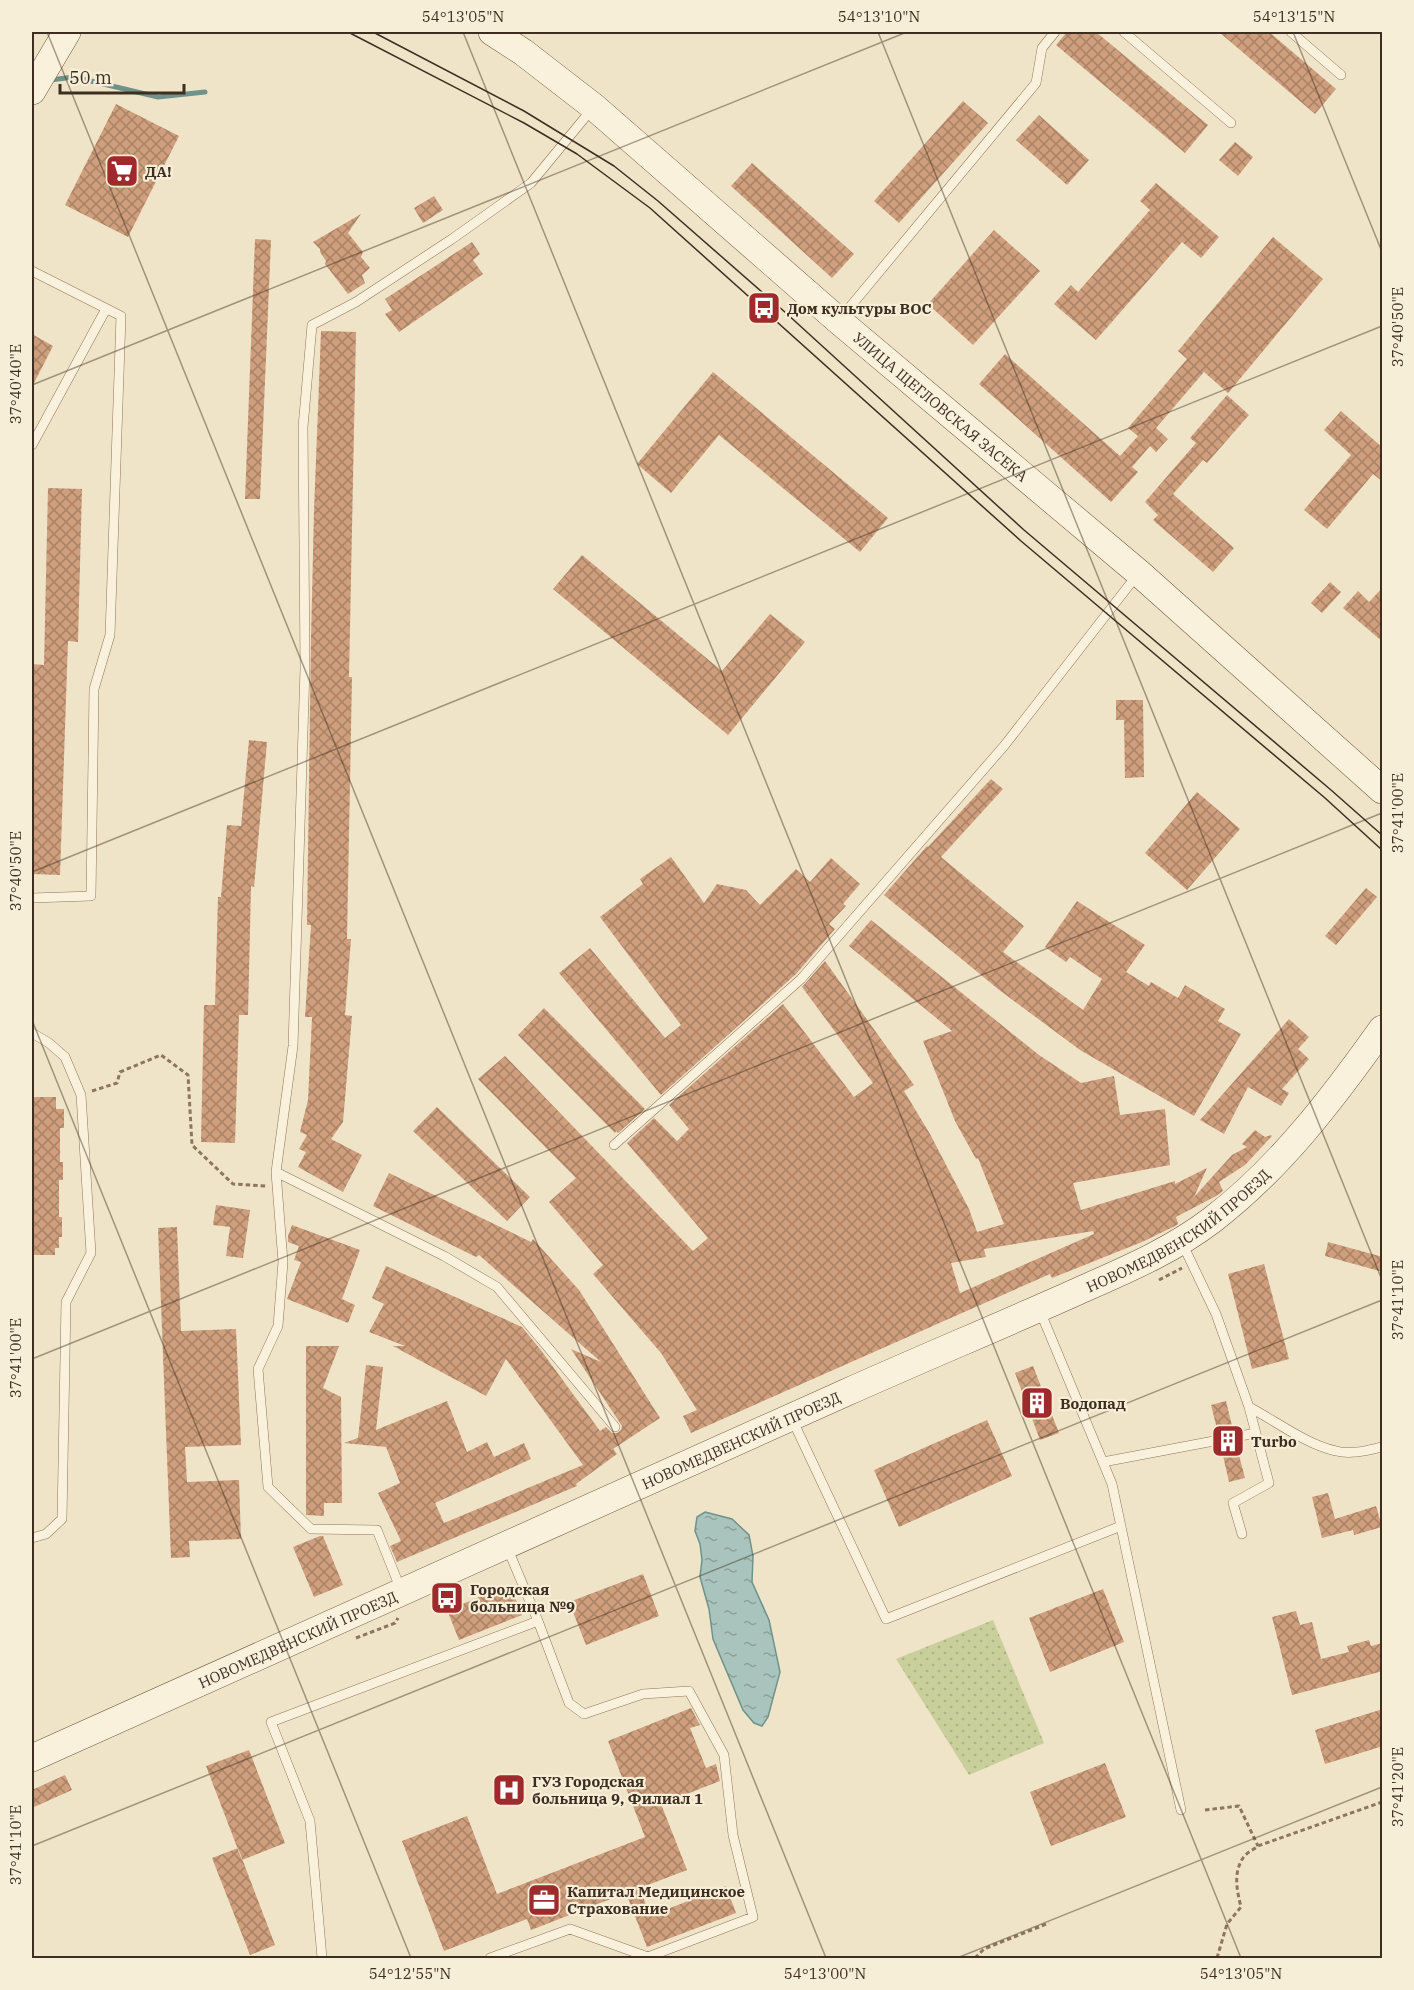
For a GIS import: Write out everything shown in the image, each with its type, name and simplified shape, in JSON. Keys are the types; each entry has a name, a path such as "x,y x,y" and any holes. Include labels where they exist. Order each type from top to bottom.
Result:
{"street":[{"path":"32,92 67,32"},
{"name":"УЛИЦА ЩЕГЛОВСКАЯ ЗАСЕКА","path":"492,32 523,52 594,107 839,321 1139,573 1383,790"},
{"name":"НОВОМЕДВЕНСКИЙ ПРОЕЗД","path":"32,1758 1146,1260 1181,1241 1212,1220 1244,1193 1298,1138 1345,1082 1383,1029"}],"lane":[{"path":"839,321 1036,83 1042,48 1055,32"},
{"path":"1125,32 1231,123"},
{"path":"1291,32 1341,75"},
{"path":"402,1592 377,1530 311,1529 268,1487 258,1369 278,1326 283,1262 276,1172 293,1046 305,668 303,427 312,325 356,302 452,239 531,183 594,107"},
{"path":"32,273 121,316 110,634 94,689 91,896 32,898"},
{"path":"32,445 106,309"},
{"path":"614,1145 801,979 1004,746 1139,573"},
{"path":"32,1033 49,1043 65,1057 81,1095 91,1253 66,1302 62,1519 45,1534 32,1538"},
{"path":"276,1172 444,1256 497,1287 615,1427"},
{"path":"1181,1241 1216,1314 1250,1407 1269,1483 1233,1503 1242,1534"},
{"path":"1039,1308 1112,1484 1181,1810"},
{"path":"1250,1407 1318,1446 1338,1452 1364,1451 1383,1447"},
{"path":"791,1417 886,1619 1121,1526"},
{"path":"1103,1462 1256,1433"},
{"path":"490,1959 570,1929 648,1957 753,1917 733,1835 724,1755 689,1691 643,1694 584,1714 569,1703 507,1545"},
{"path":"322,1959 310,1821 271,1722 538,1622"}],"path":[{"path":"81,1095 117,1083 120,1072 161,1055 188,1075 192,1145 233,1184 277,1186"},
{"path":"1217,1959 1227,1924 1241,1906 1236,1886 1244,1856 1258,1846 1383,1802"},
{"path":"1205,1810 1239,1806 1258,1846"},
{"path":"975,1959 984,1948 1049,1923"}],"green space":[{"path":"993,1620 1044,1743 969,1775 896,1659"}],"water":[{"path":"705,1512 732,1519 749,1535 753,1556 752,1582 769,1620 780,1672 768,1717 762,1726 754,1723 743,1710 713,1639 709,1609 700,1577 702,1560 700,1544 695,1531 697,1517"}],"building":[{"path":"1067,32 1096,32 1208,125 1185,153 1056,45"},
{"path":"1219,32 1269,32 1336,89 1315,114"},
{"path":"963,101 988,123 899,223 874,201"},
{"name":"ДА!","path":"116,104 179,136 128,237 65,205"},
{"path":"1039,115 1089,160 1067,185 1016,140"},
{"path":"1235,142 1253,157 1238,176 1219,160"},
{"path":"752,163 854,254 832,278 731,186"},
{"path":"1156,183 1219,237 1201,258 1182,242 1096,340 1054,304 1071,285 1078,292 1150,210 1140,201"},
{"path":"434,196 443,210 423,223 414,208"},
{"path":"361,214 348,233 363,252 361,257 370,268 362,275 365,283 348,294 325,264 326,261 320,249 313,242"},
{"path":"994,230 1040,271 973,345 928,304"},
{"path":"1273,237 1323,279 1228,393 1204,372 1156,428 1168,439 1156,452 1150,446 1132,467 1138,472 1111,502 979,384 1005,354 1120,456 1138,436 1128,428 1187,359 1178,351"},
{"path":"255,239 271,240 260,499 245,499"},
{"path":"472,242 480,254 473,260 483,274 399,332 385,314 392,310 385,299"},
{"path":"321,331 356,332 349,677 352,677 347,939 351,939 345,1015 352,1016 343,1122 331,1139 362,1155 343,1192 298,1167 306,1152 299,1149 307,1135 300,1132 308,1100 312,1017 305,1017 311,925 307,925 311,637"},
{"path":"32,334 53,346 32,387"},
{"path":"713,372 888,518 860,552 719,435 671,493 637,464"},
{"path":"1227,395 1249,415 1207,463 1203,460 1173,494 1234,548 1213,572 1153,520 1158,515 1145,502 1196,443 1190,438"},
{"path":"1341,411 1383,448 1383,482 1373,474 1327,529 1304,510 1351,455 1324,430"},
{"path":"48,488 82,489 78,642 68,641 60,875 32,874 32,664 44,665"},
{"path":"582,555 722,671 770,614 805,642 728,735 553,589"},
{"path":"1330,582 1341,592 1322,613 1311,603"},
{"path":"1383,587 1383,642 1343,608 1358,591 1369,602"},
{"path":"1116,700 1143,700 1144,777 1125,778 1124,720 1116,720"},
{"path":"249,740 267,742 254,887 251,886 248,1015 239,1015 235,1143 201,1142 204,1005 215,1005 218,897 221,897 227,825 241,826"},
{"path":"991,779 1003,789 941,857 1024,926 1003,952 1083,1010 1102,979 1070,957 1066,962 1045,947 1077,901 1145,945 1126,972 1149,986 1151,982 1178,998 1185,985 1225,1009 1218,1021 1241,1034 1194,1116 1080,1050 998,989 884,895"},
{"path":"1197,792 1240,829 1187,890 1145,853"},
{"path":"671,857 704,903 717,884 746,890 760,905 796,869 810,882 831,858 860,884 843,904 846,906 829,924 835,929 796,974 661,1095 559,973 590,948 665,1038 681,1025 600,917 643,884 640,879"},
{"path":"1366,888 1377,897 1336,945 1325,936"},
{"path":"871,920 1039,1055 1081,1083 1114,1076 1120,1115 1165,1109 1170,1165 1073,1183 1081,1210 1175,1181 1175,1184 1207,1168 1194,1197 1232,1155 1247,1147 1242,1144 1255,1130 1265,1137 1272,1136 1245,1165 1219,1182 1223,1191 1176,1217 1178,1224 1175,1226 1142,1242 1052,1278 1050,1274 691,1433 683,1416 697,1410 661,1353 593,1274 603,1265 549,1202 576,1178 478,1079 505,1056 693,1251 708,1238 627,1143 654,1118 677,1141 689,1129 669,1105 783,1004 854,1097 873,1083 802,987 825,961 914,1085 904,1091 930,1134 969,1209 977,1232 1004,1224 978,1158 976,1159 955,1121 923,1041 952,1031 849,946","holes":["1093,1231 1094,1234 960,1293 951,1263 986,1257 984,1249"]},
{"path":"544,1008 645,1109 618,1133 616,1131 615,1133 518,1035"},
{"path":"1289,1019 1309,1037 1298,1049 1309,1059 1282,1089 1289,1093 1281,1106 1248,1087 1224,1134 1200,1120"},
{"path":"32,1097 56,1097 56,1109 64,1109 64,1128 60,1128 60,1162 63,1162 63,1180 59,1180 59,1217 62,1217 62,1237 59,1237 59,1248 55,1248 55,1255 32,1255"},
{"path":"437,1107 530,1197 507,1221 413,1131"},
{"path":"389,1173 531,1242 533,1239 579,1290 660,1418 613,1449 617,1454 576,1484 577,1486 397,1562 390,1546 401,1541 378,1493 400,1483 386,1447 344,1443 358,1438 366,1365 383,1367 376,1430 447,1401 467,1452 487,1442 494,1457 524,1443 531,1459 435,1503 444,1523 583,1465 506,1359 486,1396 393,1346 405,1346 369,1332 384,1304 372,1298 386,1266 522,1327 600,1431 606,1427 612,1433 617,1433 622,1426 571,1349 601,1362 479,1255 476,1257 373,1206"},
{"path":"216,1205 250,1210 243,1258 226,1256 230,1227 213,1225"},
{"path":"292,1225 360,1250 342,1299 355,1305 348,1323 287,1299 301,1262 294,1260 299,1246 288,1242"},
{"path":"177,1227 181,1331 236,1329 241,1445 185,1447 187,1482 239,1480 241,1539 189,1541 190,1557 171,1558 158,1228"},
{"path":"1328,1242 1383,1257 1383,1272 1325,1256"},
{"path":"1264,1264 1289,1359 1252,1369 1228,1274"},
{"path":"306,1346 339,1346 323,1388 341,1397 342,1503 324,1503 324,1516 306,1515"},
{"name":"Водопад","path":"1033,1366 1059,1433 1040,1440 1015,1373"},
{"path":"1226,1401 1233,1430 1218,1433 1211,1405"},
{"path":"987,1420 1012,1476 899,1527 874,1470"},
{"path":"1236,1444 1245,1478 1229,1482 1221,1447"},
{"path":"1328,1493 1335,1519 1376,1506 1382,1527 1354,1535 1353,1530 1322,1538 1312,1497"},
{"path":"323,1536 343,1585 314,1597 293,1547"},
{"path":"643,1574 659,1616 586,1645 569,1602"},
{"path":"510,1585 522,1615 459,1640 447,1610"},
{"path":"1103,1589 1124,1642 1050,1672 1029,1618"},
{"path":"1296,1611 1300,1625 1312,1622 1321,1659 1349,1652 1347,1646 1369,1640 1371,1646 1383,1643 1383,1671 1292,1695 1272,1617"},
{"path":"691,1708 700,1725 690,1728 706,1768 716,1764 720,1781 661,1804 687,1870 640,1888 650,1916 726,1886 736,1913 647,1947 626,1893 531,1930 527,1919 444,1951 402,1841 467,1816 497,1894 645,1837 608,1741"},
{"path":"1383,1709 1383,1746 1325,1764 1315,1730"},
{"path":"249,1750 285,1843 242,1860 206,1766"},
{"path":"1105,1763 1126,1817 1051,1846 1030,1792"},
{"path":"65,1775 72,1790 32,1808 32,1790"},
{"path":"238,1848 275,1945 250,1955 212,1858"}],"waterway":[{"path":"50,80 74,77 158,97 205,92"}],"tram line":[{"path":"348,32 524,123 577,154 650,208 1021,541 1325,798 1382,850"},
{"path":"373,32 524,111 614,166 658,201 786,313 1024,530 1382,835"}],"place":[{"name":"ДА!","path":"122,171"},
{"name":"Дом культуры ВОС","path":"764,308"},
{"name":"Водопад","path":"1037,1403"},
{"name":"Turbo","path":"1228,1441"},
{"name":"Городская больница №9","path":"447,1598"},
{"name":"ГУЗ Городская больница 9, Филиал 1","path":"509,1790"},
{"name":"Капитал Медицинское Страхование","path":"544,1900"}]}
